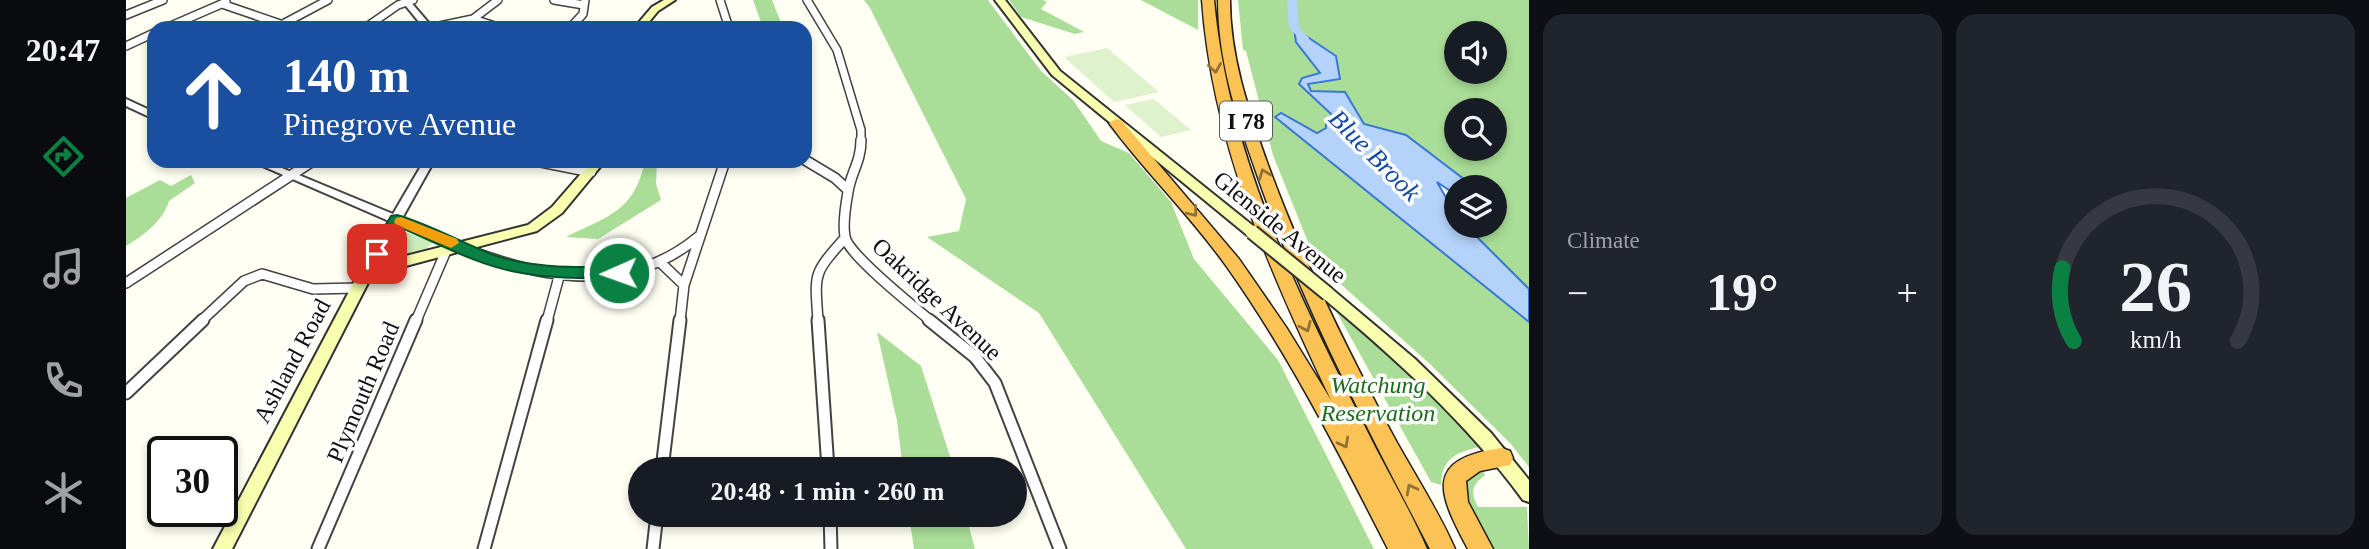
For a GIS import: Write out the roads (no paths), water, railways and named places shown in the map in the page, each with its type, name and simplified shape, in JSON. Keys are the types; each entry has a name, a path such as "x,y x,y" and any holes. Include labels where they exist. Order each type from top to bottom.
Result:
{"highway":[{"name":"I 78","path":"1208,0 1217,80 1258,215 1312,339 1415,549"},
{"name":"I 78","path":"1224,0 1226,36 1236,90 1288,238 1331,333 1443,549"},
{"path":"1116,123 1188,206 1254,293 1315,389 1401,549"},
{"path":"1480,549 1457,503 1455,479 1461,467 1469,462 1502,458"}],"main road":[{"path":"645,21 655,9 670,0"},
{"name":"Glenside Avenue","path":"1000,0 1056,73 1328,294 1443,392 1502,458 1529,494"},
{"path":"368,271 538,225 557,209 593,168"},
{"name":"Ashland Road","path":"222,549 368,271"}],"street":[{"path":"126,15 163,0"},
{"path":"182,21 230,0"},
{"path":"289,21 328,0"},
{"path":"376,21 408,0 424,21"},
{"path":"463,21 473,19 498,0"},
{"path":"554,0 584,3 583,14 576,21"},
{"path":"720,0 727,21"},
{"name":"Oakridge Avenue","path":"807,0 836,50 862,130 863,144 848,190 845,238 853,250 899,295 975,357 995,383 1059,549"},
{"path":"222,4 274,21"},
{"path":"473,19 479,21"},
{"path":"126,46 147,36"},
{"path":"126,102 147,112"},
{"path":"812,164 835,178 848,190"},
{"path":"272,168 489,259 519,267 560,273 619,273 661,263 678,254 698,237"},
{"path":"126,283 304,168"},
{"name":"Ashland Road","path":"368,271 425,168"},
{"path":"663,457 684,285 723,168"},
{"path":"835,178 855,175"},
{"path":"827,457 815,279 822,264 845,238"},
{"name":"Plymouth Road","path":"318,549 446,251"},
{"path":"661,263 684,285"},
{"path":"126,393 244,281 256,274 267,273 310,289 358,288"},
{"path":"484,549 560,273"},
{"path":"653,549 656,527"},
{"path":"830,527 831,549"}],"water":[{"path":"1294,28 1336,56 1340,79 1308,84 1311,91 1345,92 1364,124 1406,135 1458,175 1444,175 1444,187 1437,182 1444,194 1444,238 1478,238 1529,289 1529,322 1275,117 1281,113 1317,133 1326,128 1326,118 1342,130 1346,128 1299,84 1302,78 1320,73 1296,42"}],"waterway":[{"name":"Blue Brook","path":"1292,0 1294,28 1306,40"}],"park label":[{"name":"Watchung Reservation","path":"1378,399"}]}
